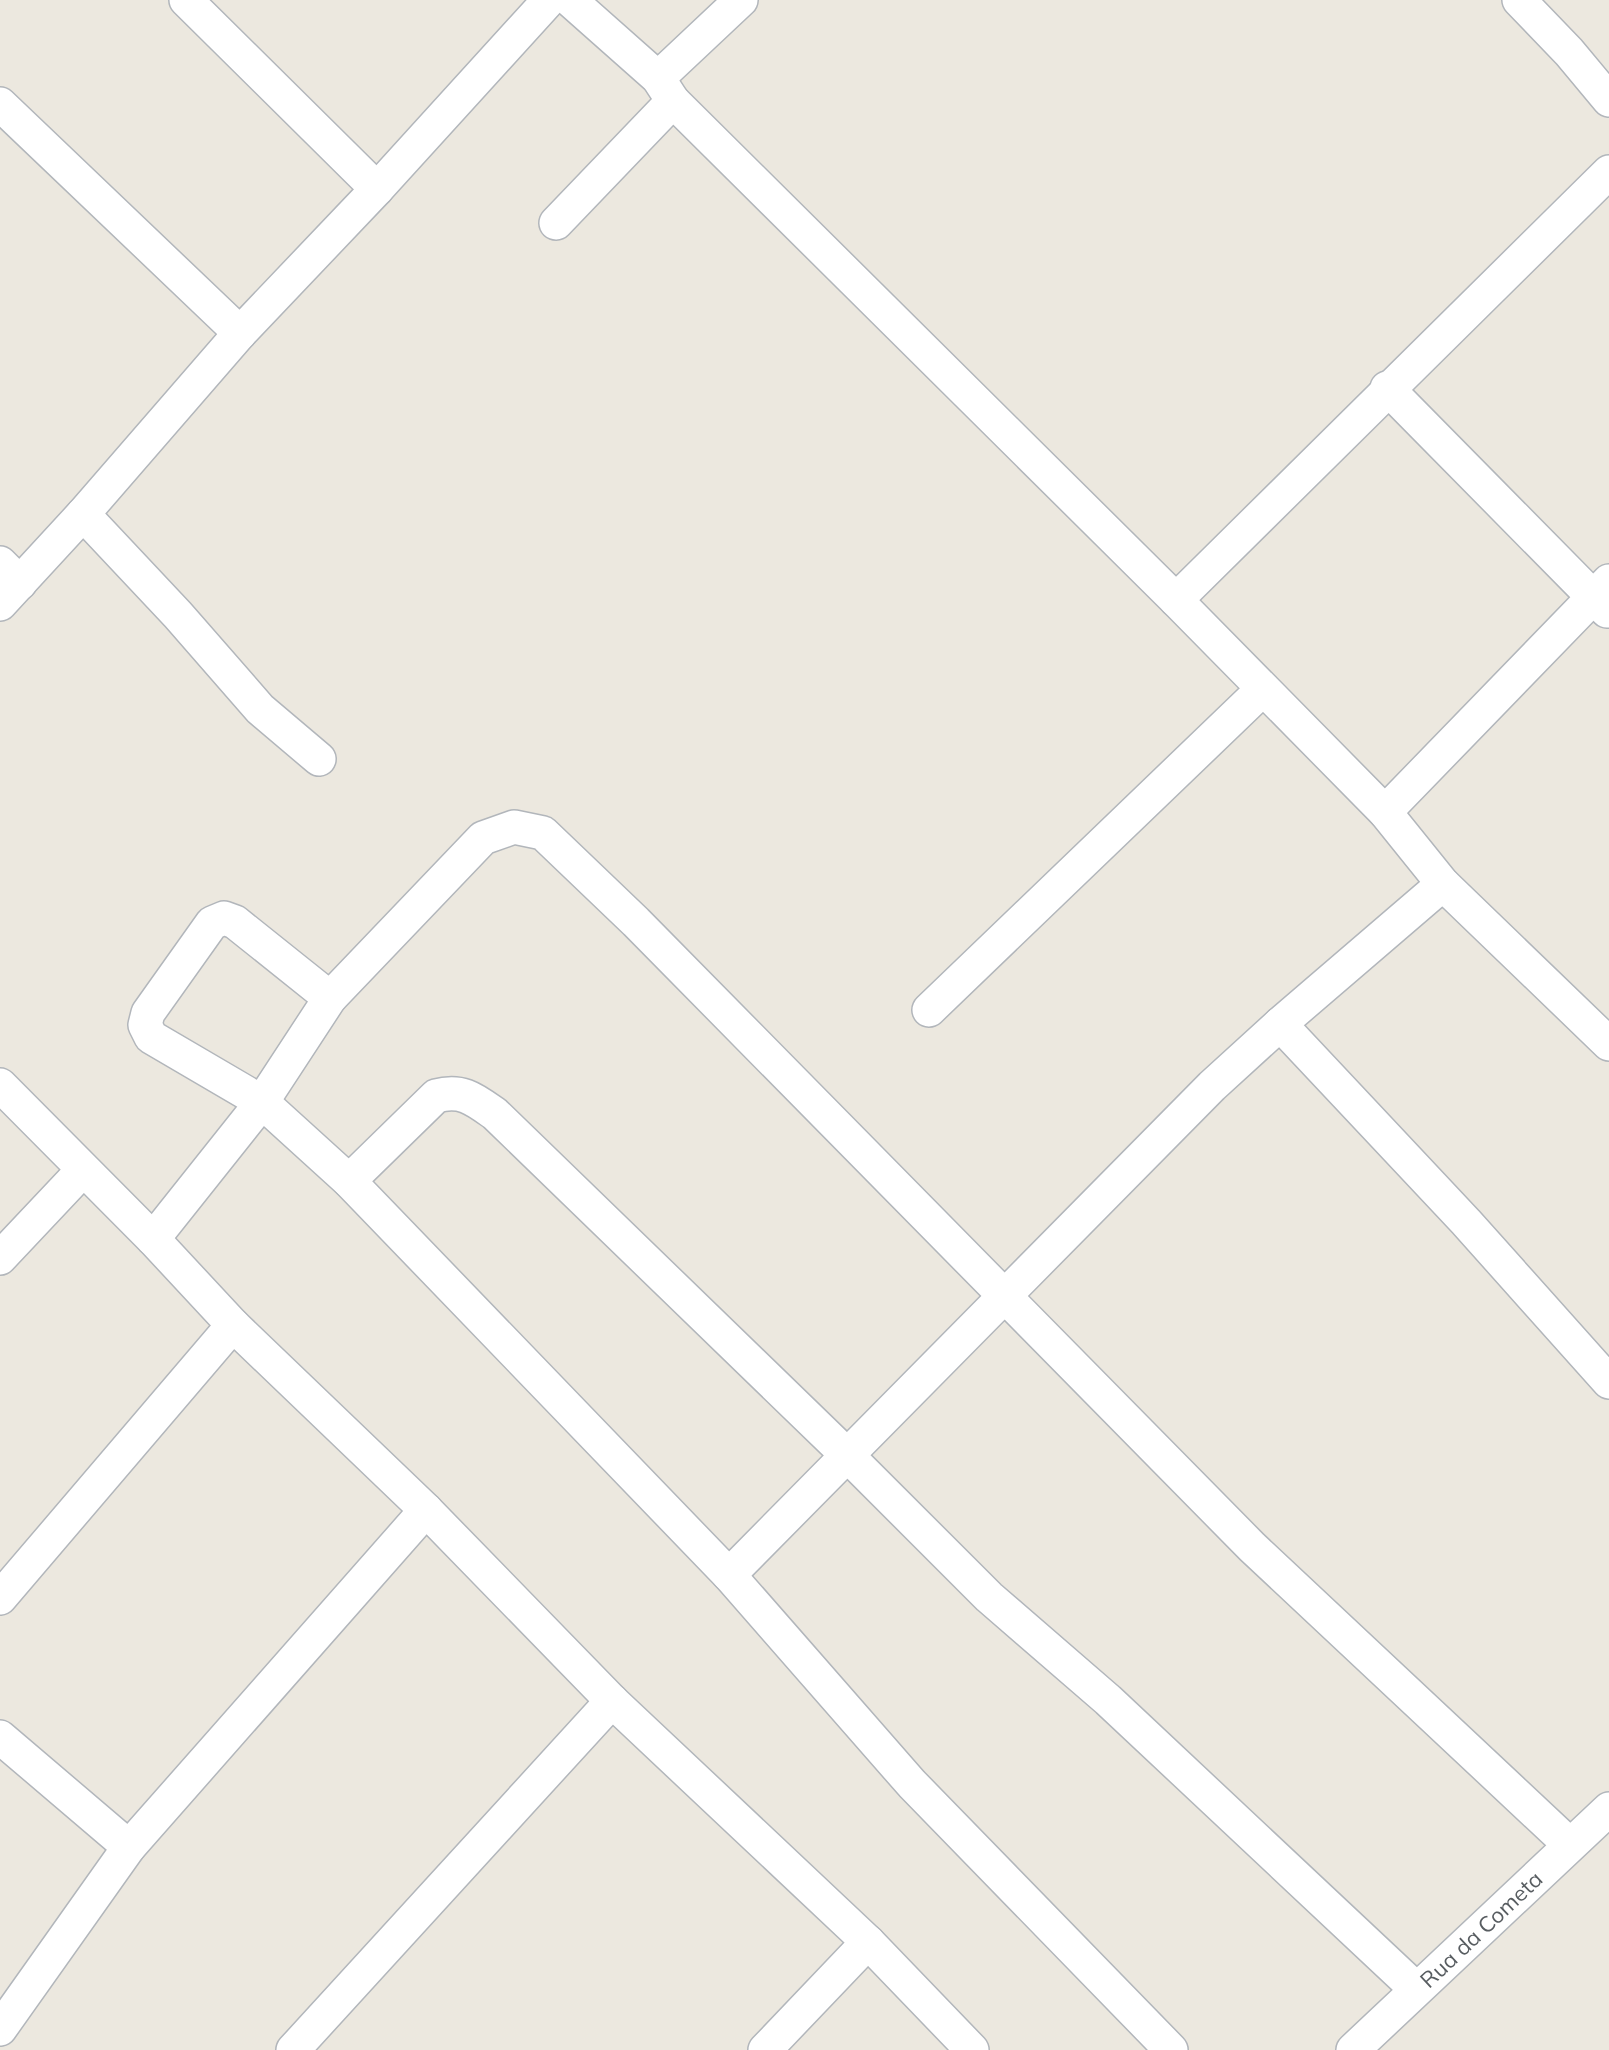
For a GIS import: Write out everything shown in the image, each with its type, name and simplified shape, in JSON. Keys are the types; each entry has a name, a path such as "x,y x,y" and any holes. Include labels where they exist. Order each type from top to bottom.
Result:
{"street":[{"path":"186,0 377,189"},
{"path":"7,584 83,514 240,333 377,189 549,0"},
{"path":"570,0 666,90 1176,600 1384,812 1443,884 1609,1044"},
{"path":"556,223 741,0"},
{"path":"1519,0 1569,51 1609,100"},
{"path":"0,104 240,333"},
{"path":"1176,600 1387,388 1609,172"},
{"path":"1384,812 1604,597 1387,388"},
{"path":"83,514 178,615 260,709 319,759"},
{"path":"929,1010 1263,689"},
{"path":"153,1239 262,1101 330,998 483,838 514,827 543,833 636,922 1252,1548 1570,1845"},
{"path":"729,1575 1212,1086 1280,1024 1443,884"},
{"path":"330,998 235,922 224,918 212,923 148,1013 145,1025 151,1037 262,1101 349,1181 729,1575 912,1784 1171,2050"},
{"path":"1280,1024 1466,1221 1609,1382"},
{"path":"0,1085 82,1171 153,1239 233,1325 426,1510 612,1701 868,1942 972,2050"},
{"path":"349,1181 436,1096 454,1092 477,1101 495,1114 848,1456 989,1597 1108,1700 1416,1989"},
{"path":"0,1258 82,1171"},
{"path":"0,1598 233,1325"},
{"path":"0,2029 129,1847 426,1510"},
{"path":"293,2050 612,1701"},
{"path":"0,1737 129,1847"},
{"name":"Rua da Cometa","path":"1353,2050 1609,1809"},
{"path":"765,2050 868,1942"}]}
